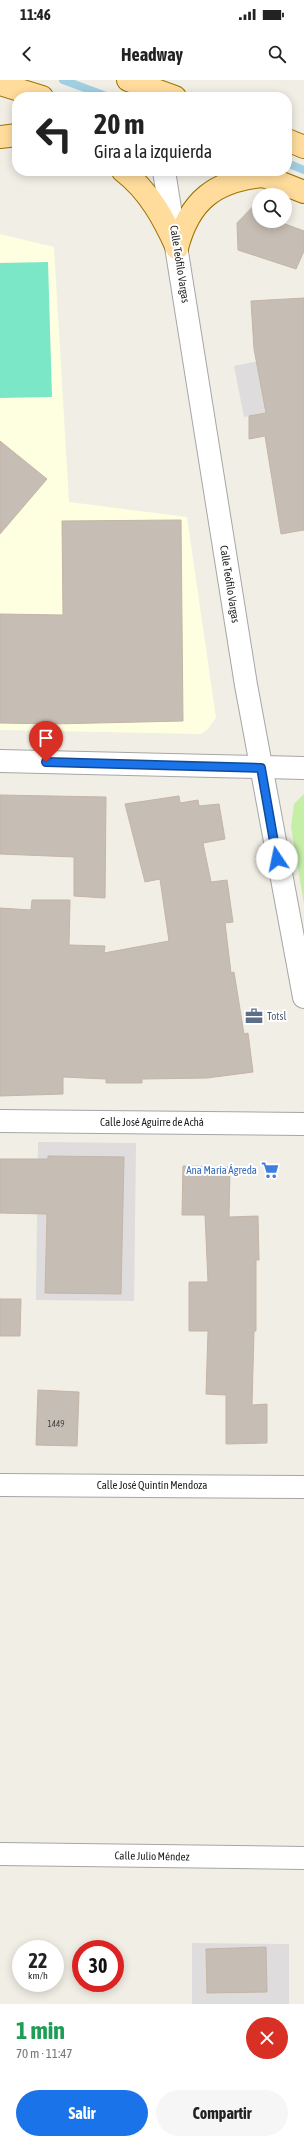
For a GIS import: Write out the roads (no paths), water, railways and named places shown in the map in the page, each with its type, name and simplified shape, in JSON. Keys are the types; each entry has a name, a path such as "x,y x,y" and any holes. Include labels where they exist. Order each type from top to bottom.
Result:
{"main road":[{"path":"128,80 162,92"},
{"path":"3,84 27,92"},
{"path":"0,137 12,136"},
{"path":"292,142 304,147"},
{"path":"128,176 147,194 164,219 177,248"},
{"path":"177,248 182,228 192,210 206,195 230,182 250,176"},
{"path":"262,176 304,192"}],"street":[{"name":"Calle Teófilo Vargas","path":"165,176 261,768 304,997"},
{"path":"0,761 304,768"},
{"name":"Calle José Aguirre de Achá","path":"0,1121 304,1124"},
{"name":"Calle José Quintín Mendoza","path":"0,1484 304,1487"},
{"name":"Calle Julio Méndez","path":"0,1854 304,1858"}],"waterway":[{"path":"63,80 95,92"},
{"path":"292,165 304,170"}],"place":[{"name":"Totsl","path":"254,1016"},
{"name":"Ana María Ágreda","path":"270,1170"}]}
